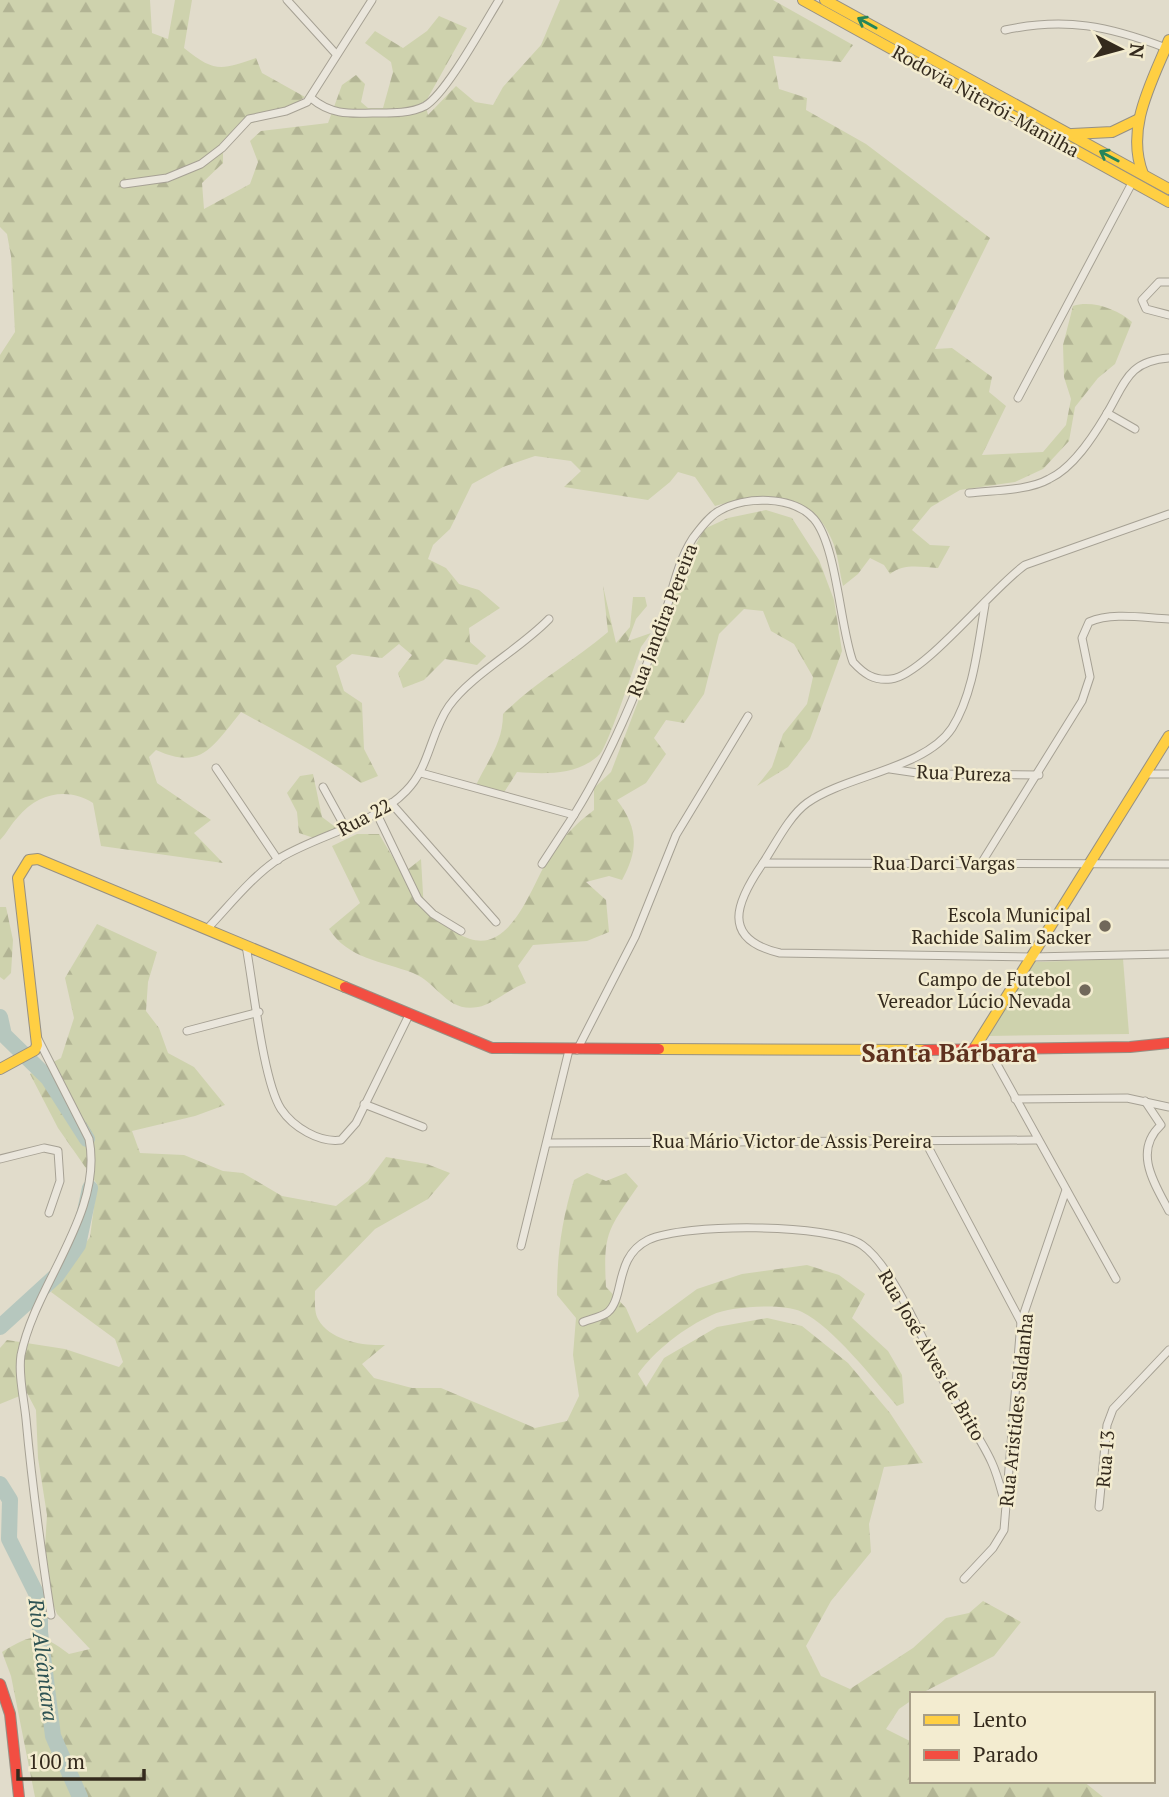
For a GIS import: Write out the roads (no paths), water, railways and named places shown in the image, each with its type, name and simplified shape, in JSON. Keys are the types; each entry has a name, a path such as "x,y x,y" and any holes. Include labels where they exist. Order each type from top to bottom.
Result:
{"main road":[{"name":"Rodovia Niterói-Manilha","path":"803,0 1169,202"},
{"name":"Rodovia Niterói-Manilha","path":"825,0 1169,189"},
{"path":"1143,174 1134,153 1139,119 1167,44"},
{"path":"1063,131 1100,134 1124,129 1139,119"},
{"path":"974,1049 1169,736"},
{"path":"0,1069 30,1050 18,878 29,860 52,864 492,1048 989,1050 1130,1047 1169,1042"},
{"path":"0,1684 9,1713 19,1797"}],"street":[{"path":"287,0 336,54"},
{"path":"124,184 167,178 201,164 222,148 249,119 286,111 311,98 372,0"},
{"path":"311,98 327,109 349,114 410,111 424,107 443,89 499,0"},
{"path":"1005,30 1060,23 1088,24 1167,44"},
{"path":"1018,398 1132,183"},
{"path":"1169,282 1159,282 1143,295 1142,300 1146,309 1169,315"},
{"path":"970,493 1049,480 1085,445 1107,413 1123,381 1150,359 1169,358"},
{"path":"1107,413 1135,429"},
{"name":"Rua Jandira Pereira","path":"542,864 574,815 611,747 644,670 683,557 701,528 719,510 751,500 775,501 814,519 824,541 836,583 853,662 875,679 893,679 920,665 985,604 1007,577 1025,565 1169,514"},
{"path":"985,604 967,694 952,729 933,747 890,769 841,786 805,804 740,901 741,932 752,943 780,953 1032,957 1169,954"},
{"path":"982,862 1039,775 1087,689 1090,677 1082,638 1089,622 1097,618 1169,619"},
{"name":"Rua 22","path":"207,929 278,860 391,803 421,773 439,726 459,694 522,646 549,620"},
{"path":"521,1246 573,1050 635,937 676,835 748,716"},
{"path":"216,768 278,860"},
{"name":"Rua Pureza","path":"890,769 924,774 1039,775"},
{"path":"421,773 574,815"},
{"path":"1143,774 1169,774"},
{"path":"323,786 345,827"},
{"path":"391,803 496,922"},
{"path":"376,812 418,899 433,914 461,931"},
{"name":"Rua Darci Vargas","path":"763,863 1169,864"},
{"path":"246,945 273,1092 292,1122 319,1138 341,1140 356,1123 410,1013"},
{"path":"187,1031 259,1012"},
{"path":"30,1050 89,1139 93,1158 85,1199 31,1317 20,1358 35,1515 51,1615"},
{"path":"989,1050 1116,1279"},
{"path":"1015,1099 1145,1101 1169,1107"},
{"path":"1145,1101 1165,1125 1152,1134 1146,1156 1148,1169 1169,1211"},
{"path":"365,1104 423,1128"},
{"name":"Rua Mário Victor de Assis Pereira","path":"547,1143 1038,1140"},
{"path":"925,1141 1021,1322"},
{"path":"0,1159 44,1148 58,1151 60,1181 49,1213"},
{"name":"Rua Aristides Saldanha","path":"964,1579 993,1548 1004,1530 1021,1322 1066,1190"},
{"name":"Rua José Alves de Brito","path":"583,1322 606,1314 611,1307 620,1275 630,1256 646,1241 670,1233 788,1229 822,1232 861,1244 882,1266 947,1388 982,1443 1005,1504"},
{"name":"Rua 13","path":"1099,1507 1107,1425 1113,1409 1169,1350"}],"waterway":[{"name":"Rio Alcântara","path":"0,1017 4,1035 48,1078 87,1139"},
{"name":"Rio Alcântara","path":"0,1327 57,1275 78,1245 90,1188"},
{"name":"Rio Alcântara","path":"0,1484 10,1500 9,1539 40,1601 40,1632 53,1736 80,1797"}],"place":[{"name":"Escola Municipal Rachide Salim Sacker","path":"1105,926"},
{"name":"Campo de Futebol Vereador Lúcio Nevada","path":"1085,990"}],"district":[{"name":"Santa Bárbara","path":"949,1053"}]}
